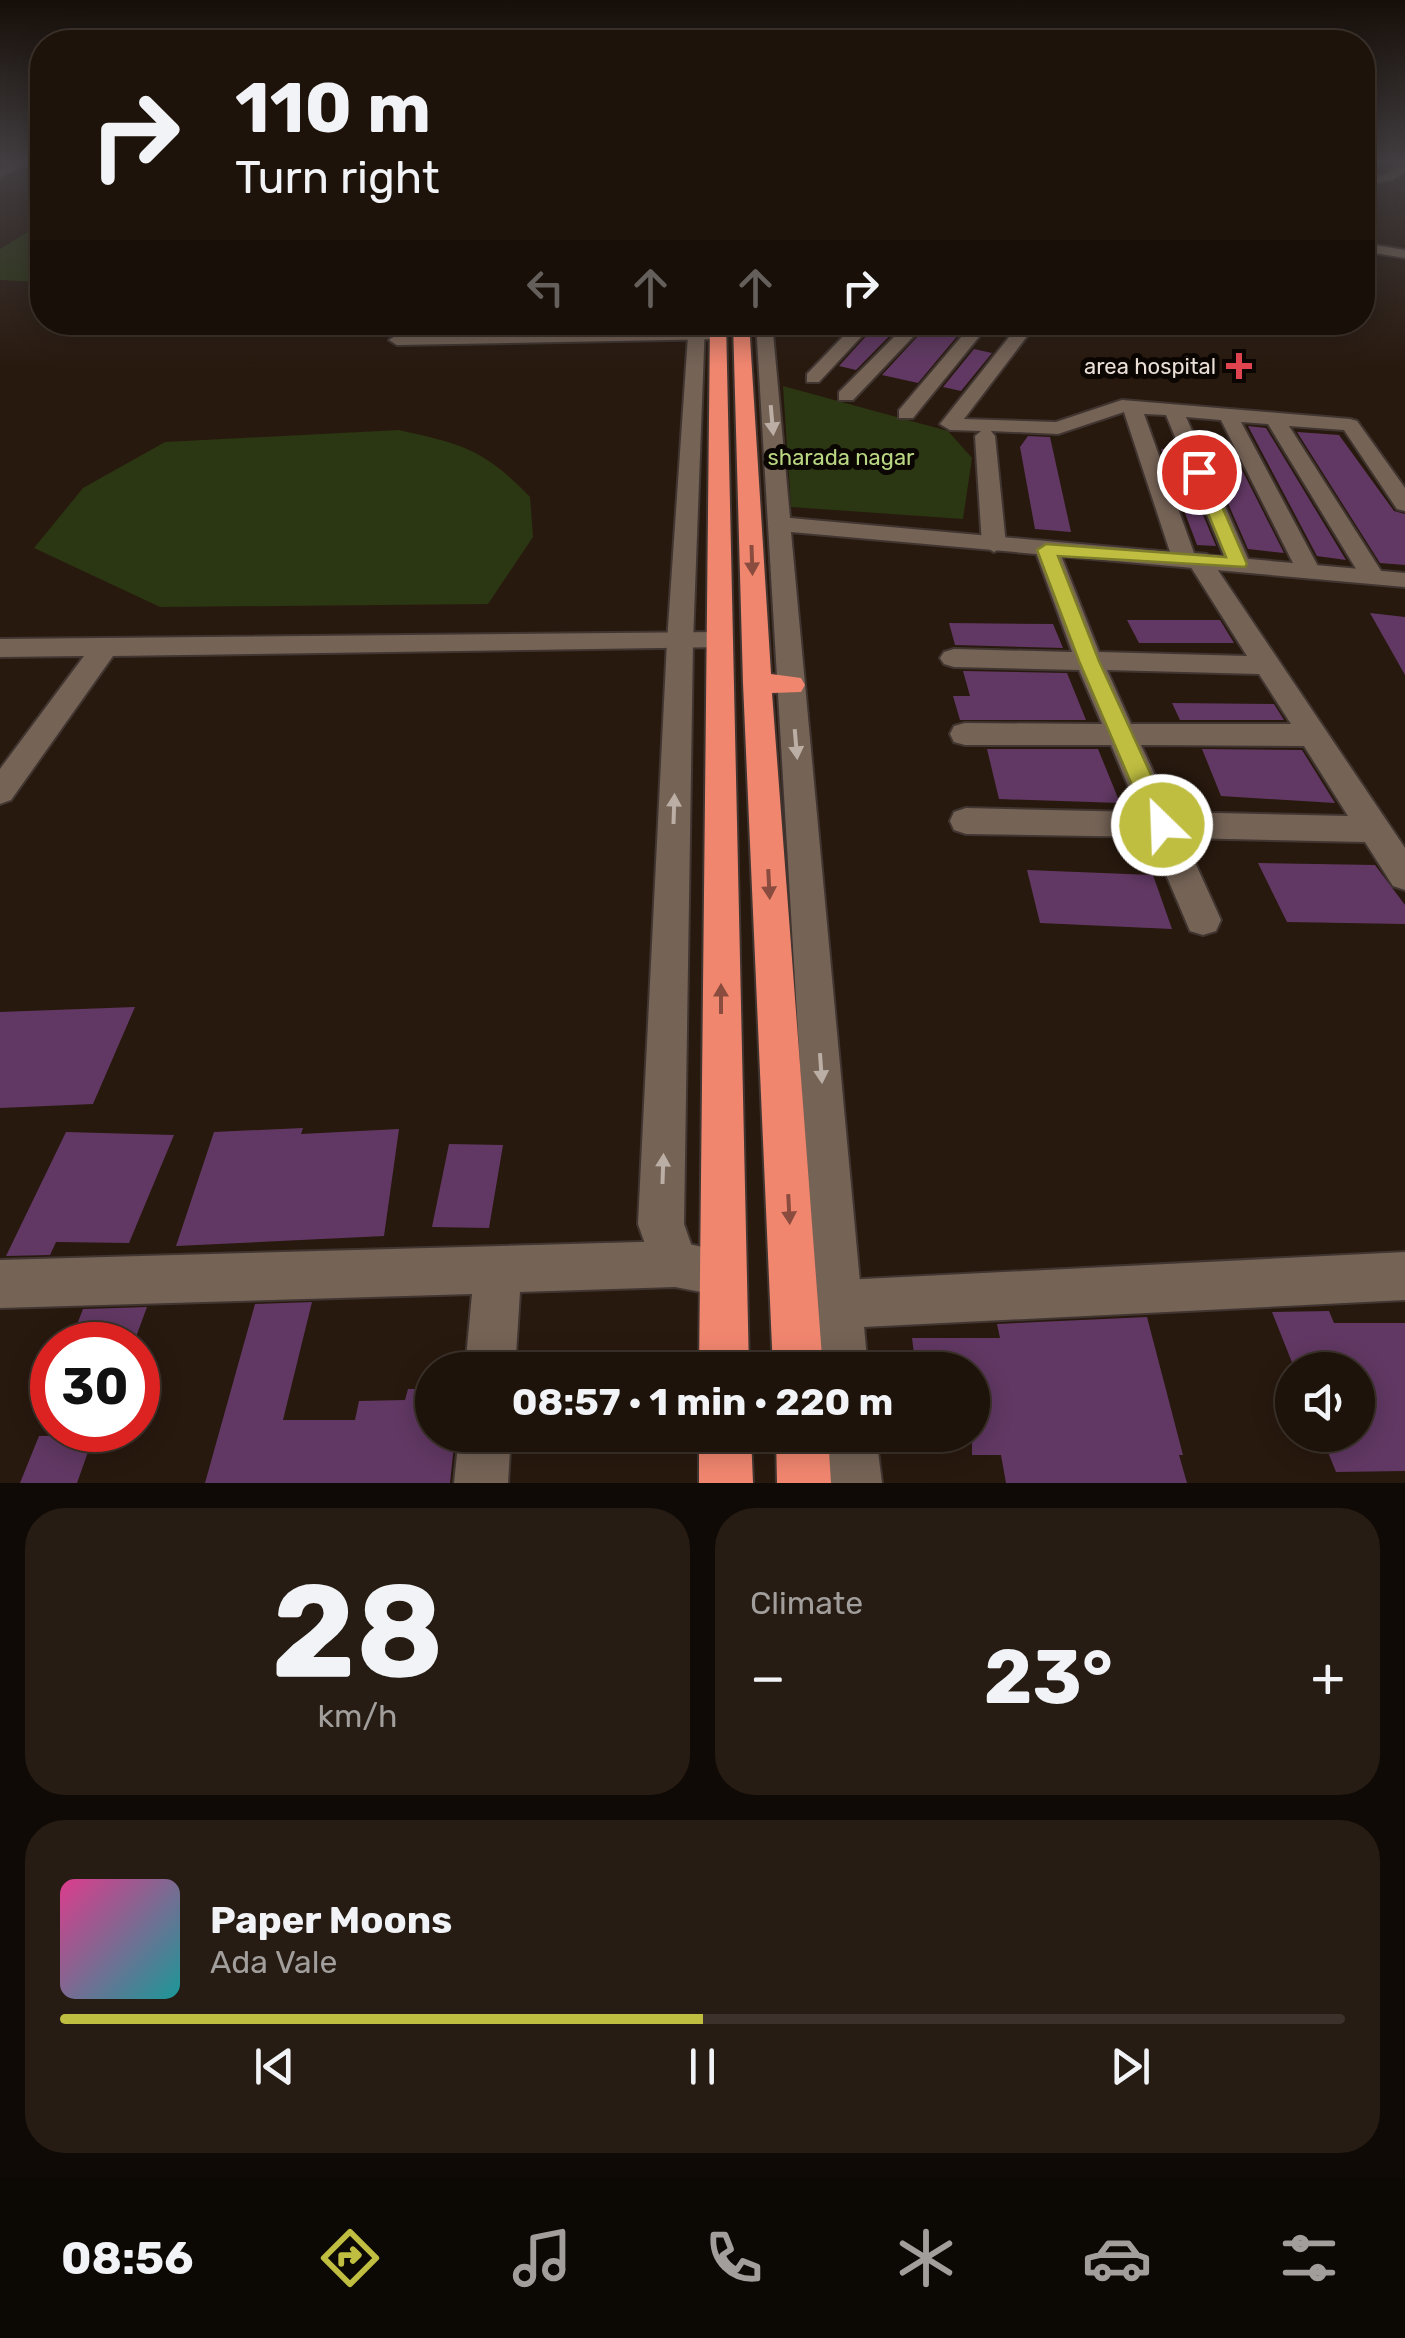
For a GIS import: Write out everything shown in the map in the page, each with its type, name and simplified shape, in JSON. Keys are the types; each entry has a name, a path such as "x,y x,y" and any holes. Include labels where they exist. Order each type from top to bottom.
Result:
{"highway":[{"path":"714,335 724,1352"},
{"path":"715,335 757,683 816,1306 803,1352"},
{"path":"757,683 791,685"},
{"path":"725,1452 726,1483"},
{"path":"803,1452 804,1483"}],"street":[{"path":"1375,248 1405,254"},
{"path":"397,340 529,335"},
{"path":"675,1264 661,1224 680,642 713,335"},
{"path":"765,335 791,685 816,1306 836,1352"},
{"path":"812,378 854,335"},
{"path":"846,396 906,335"},
{"path":"906,414 972,335"},
{"path":"1020,335 950,424 1058,428 1122,406 1350,425 1405,504"},
{"path":"1132,407 1191,559 1405,876"},
{"path":"1173,410 1238,564"},
{"path":"1228,415 1308,570"},
{"path":"1275,419 1372,577"},
{"path":"985,436 994,545"},
{"path":"780,524 1405,580"},
{"path":"1046,550 1089,661 1203,920"},
{"path":"0,648 718,642"},
{"path":"0,792 105,647"},
{"path":"954,658 1264,665"},
{"path":"965,734 1309,734"},
{"path":"966,821 1371,829"},
{"path":"0,1284 675,1264 722,1272"},
{"path":"491,1352 498,1271"},
{"path":"816,1306 1405,1276"},
{"path":"481,1483 484,1452"},
{"path":"852,1452 855,1483"}],"green space":[{"path":"30,231 30,281 0,280 0,249"},
{"name":"sharada nagar","path":"783,386 948,431 972,458 963,519 791,507"},
{"path":"399,430 440,440 485,458 530,497 533,537 488,604 160,607 34,548 83,488 165,442"}],"building":[{"path":"867,335 890,335 856,370 839,366"},
{"path":"919,335 958,335 918,383 882,375"},
{"path":"974,349 992,353 961,391 943,387"},
{"path":"1248,426 1266,428 1346,560 1317,556"},
{"path":"1297,432 1339,435 1394,511 1405,514 1405,565 1380,563"},
{"path":"1028,436 1050,437 1071,532 1035,529 1020,447"},
{"path":"1161,449 1176,450 1216,546 1197,545"},
{"path":"1206,453 1234,454 1284,553 1248,549"},
{"path":"1370,613 1405,617 1405,675"},
{"path":"1127,620 1220,620 1234,643 1139,643"},
{"path":"949,623 1053,624 1063,648 955,645"},
{"path":"963,671 1067,673 1086,720 960,720 953,696 970,696"},
{"path":"1172,703 1274,704 1284,720 1180,720"},
{"path":"987,749 1098,749 1120,803 999,799"},
{"path":"1202,749 1302,750 1335,803 1221,796"},
{"path":"1258,863 1375,865 1405,905 1405,924 1287,922"},
{"path":"1027,870 1153,875 1172,929 1040,923"},
{"path":"135,1007 93,1104 0,1108 0,1012"},
{"path":"303,1128 301,1134 399,1129 384,1236 176,1246 214,1132"},
{"path":"66,1132 174,1135 129,1243 56,1242 50,1255 6,1256"},
{"path":"449,1144 503,1145 489,1228 432,1227"},
{"path":"312,1302 283,1420 355,1420 359,1401 405,1400 408,1389 415,1389 415,1452 453,1452 450,1483 205,1483 255,1304"},
{"path":"147,1307 141,1322 78,1322 83,1309"},
{"path":"1329,1311 1334,1323 1405,1323 1405,1471 1336,1472 1328,1452 1375,1452 1375,1352 1288,1352 1272,1312"},
{"path":"1147,1317 1187,1483 1006,1483 1001,1455 972,1455 990,1452 990,1352 914,1352 912,1338 1000,1338 997,1324"},
{"path":"33,1452 88,1452 77,1483 20,1483"}],"place":[{"name":"area hospital","path":"1239,366"}],"route":[{"path":"1162,825 1089,661 1046,550 1238,564 1199,472"}]}
